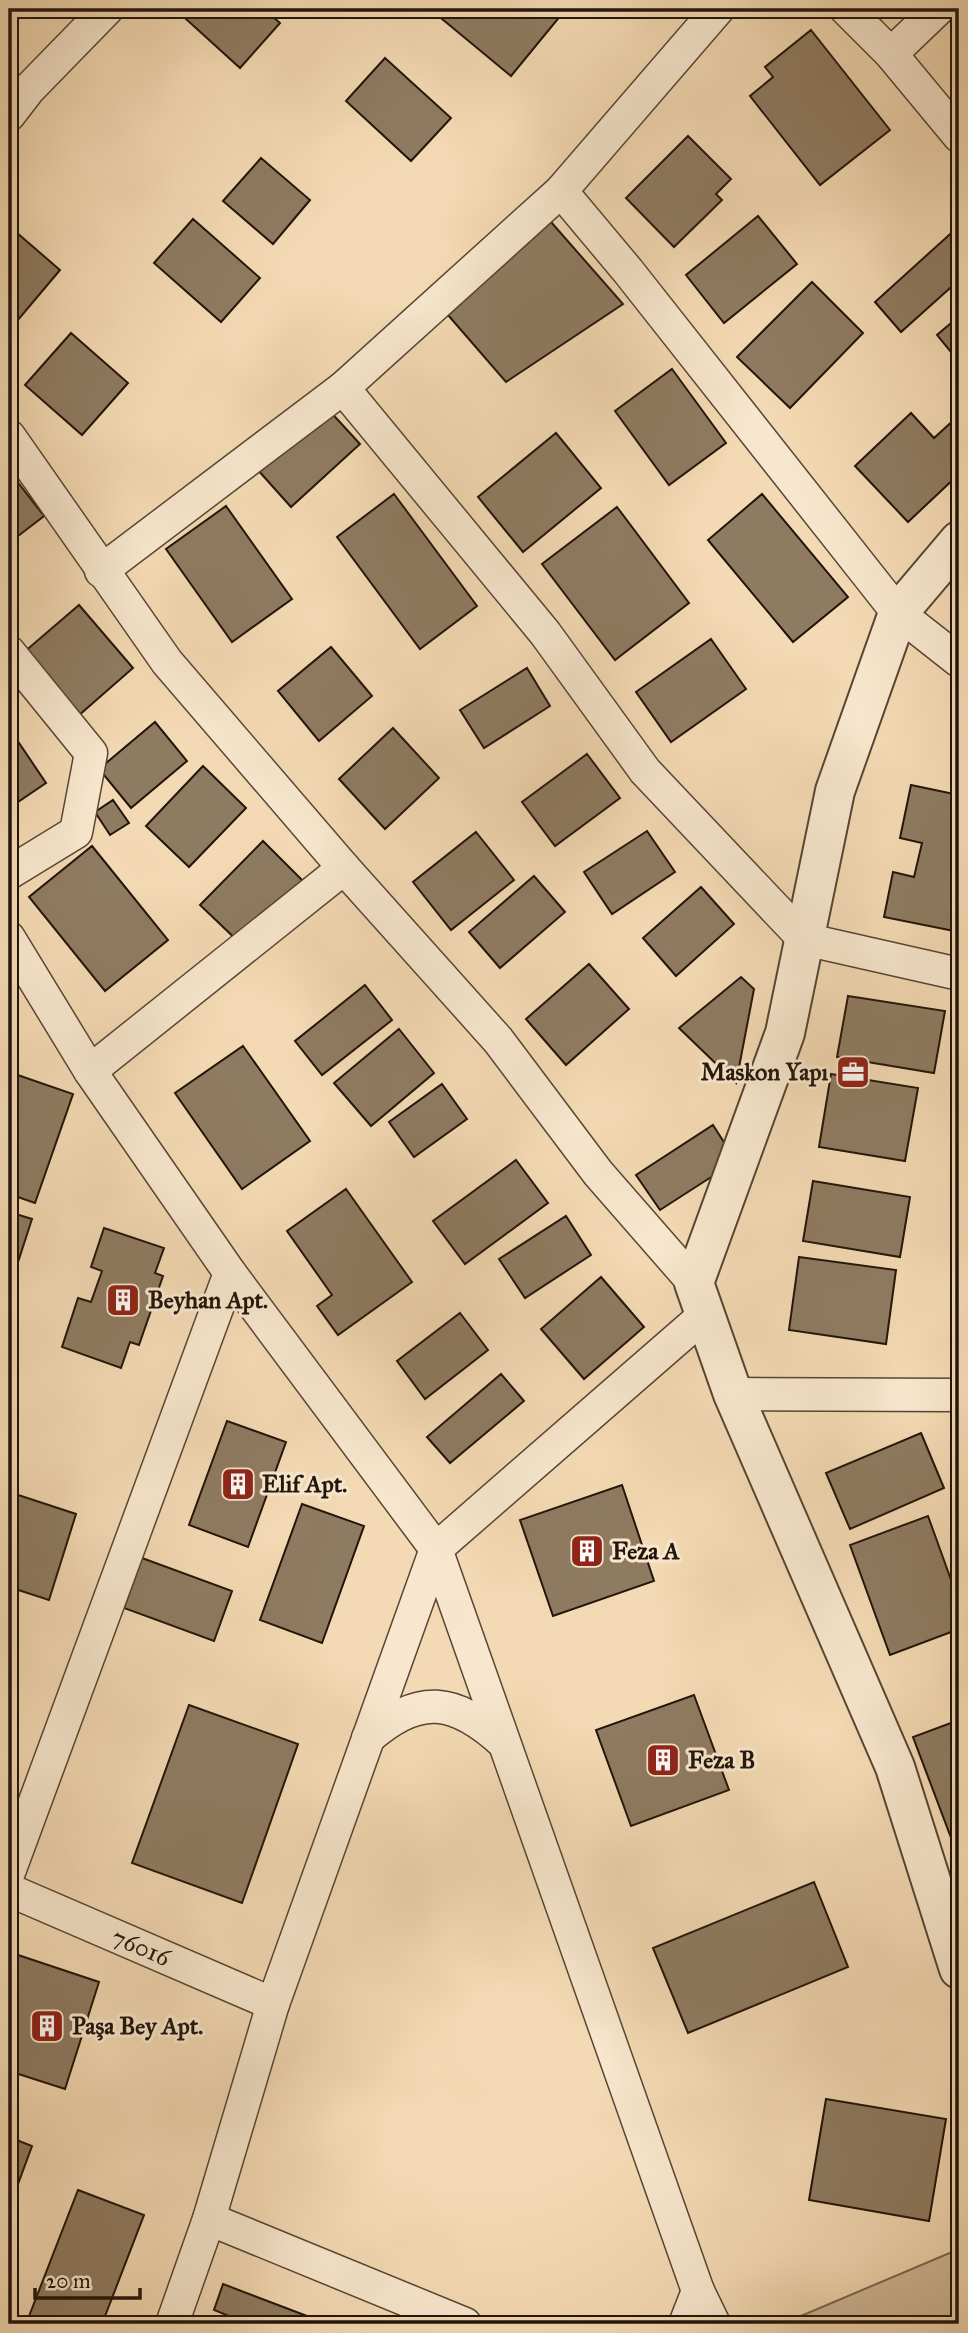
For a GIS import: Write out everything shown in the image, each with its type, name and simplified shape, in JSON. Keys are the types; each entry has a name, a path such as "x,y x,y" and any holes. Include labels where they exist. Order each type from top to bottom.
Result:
{"street":[{"path":"11,108 107,9"},
{"path":"101,571 343,388 561,191 718,9"},
{"path":"846,9 891,54 959,136"},
{"path":"891,54 938,9"},
{"path":"561,191 628,271 898,613 959,661"},
{"path":"343,388 545,633 645,771 804,939 959,974"},
{"path":"9,436 167,663 344,868 498,1040 598,1173 700,1298 733,1394 895,1766 959,1969"},
{"path":"172,2324 209,2219 273,2004 436,1549 700,1298 785,1032 835,790 898,613 959,541"},
{"path":"9,652 91,753 76,832 9,873"},
{"path":"90,1071 344,868"},
{"path":"10,942 90,1071 230,1273 436,1549 698,2291 714,2324"},
{"path":"9,1872 230,1273"},
{"path":"733,1394 959,1395"},
{"path":"368,1738 393,1716 421,1707 450,1708 481,1721 504,1743"},
{"name":"76016","path":"9,1891 273,2004"},
{"path":"209,2219 465,2324"},
{"path":"685,2324 698,2291"}],"shaded area":[{"path":"959,2249 959,2324 782,2324"}],"building":[{"path":"175,9 264,9 280,23 240,68"},
{"path":"430,9 566,9 511,76"},
{"path":"811,30 890,130 820,185 750,96 773,77 765,67"},
{"path":"385,58 451,118 411,161 346,101"},
{"path":"688,136 731,179 716,194 722,200 674,247 626,198"},
{"path":"261,158 310,200 273,244 223,201"},
{"path":"758,216 797,264 724,323 686,275"},
{"path":"193,219 260,278 221,322 154,263"},
{"path":"551,222 623,304 506,382 448,315"},
{"path":"9,226 60,270 17,321 9,314"},
{"path":"959,226 959,280 901,332 875,302"},
{"path":"812,282 863,333 790,408 737,357"},
{"path":"959,309 959,362 937,335 957,318 953,314"},
{"path":"71,333 128,383 82,435 25,385"},
{"path":"672,369 726,443 669,485 615,411"},
{"path":"326,407 360,444 291,507 257,469"},
{"path":"911,413 934,438 956,418 959,422 959,474 908,522 855,466"},
{"path":"556,433 601,488 523,552 478,497"},
{"path":"9,471 44,516 9,543"},
{"path":"394,494 477,606 420,649 337,537"},
{"path":"762,494 848,597 793,642 708,540"},
{"path":"226,506 292,599 232,642 166,549"},
{"path":"617,507 689,603 615,660 542,564"},
{"path":"79,605 133,668 78,716 23,653"},
{"path":"711,639 746,689 671,742 636,692"},
{"path":"331,647 372,696 319,741 278,691"},
{"path":"527,668 550,706 484,748 460,710"},
{"path":"155,722 187,761 131,808 99,769"},
{"path":"9,728 46,783 9,808"},
{"path":"393,728 439,778 385,829 339,779"},
{"path":"587,754 620,798 555,846 522,802"},
{"path":"203,766 246,808 189,867 146,826"},
{"path":"911,785 959,795 959,932 884,917 893,872 914,877 922,843 900,838"},
{"path":"113,800 129,823 110,835 95,812"},
{"path":"647,831 675,872 612,914 584,872"},
{"path":"476,832 514,880 451,930 413,882"},
{"path":"263,841 305,883 243,946 200,905"},
{"path":"92,846 168,940 105,991 29,897"},
{"path":"534,876 565,912 500,968 469,932"},
{"path":"701,887 734,924 676,976 643,938"},
{"path":"589,964 629,1009 566,1065 526,1019"},
{"path":"741,977 754,989 736,1083 679,1028"},
{"path":"365,985 392,1020 322,1075 295,1041"},
{"path":"848,996 945,1011 934,1073 837,1057"},
{"path":"399,1029 434,1073 371,1126 334,1083"},
{"path":"243,1046 310,1141 242,1189 175,1093"},
{"path":"9,1072 73,1094 35,1203 9,1194"},
{"path":"831,1074 918,1088 905,1161 819,1147"},
{"path":"442,1084 467,1119 414,1157 389,1122"},
{"path":"713,1125 736,1161 660,1210 636,1175"},
{"path":"516,1160 548,1203 465,1264 433,1221"},
{"path":"813,1181 910,1197 900,1257 803,1241"},
{"path":"346,1189 412,1282 338,1335 317,1306 332,1295 287,1231"},
{"path":"9,1212 32,1219 9,1290"},
{"path":"566,1216 591,1255 525,1298 499,1259"},
{"name":"Beyhan Apt.","path":"104,1228 164,1248 155,1273 163,1276 139,1345 130,1342 121,1368 62,1347 78,1298 91,1302 102,1271 91,1267"},
{"path":"799,1257 896,1270 886,1344 789,1330"},
{"path":"601,1277 644,1327 584,1379 541,1329"},
{"path":"460,1313 488,1350 425,1399 397,1361"},
{"path":"501,1374 524,1401 450,1463 427,1437"},
{"name":"Elif Apt.","path":"227,1421 286,1442 248,1547 189,1525"},
{"path":"921,1433 944,1488 850,1529 826,1473"},
{"name":"Feza A","path":"622,1485 654,1581 553,1616 520,1520"},
{"path":"9,1492 76,1514 49,1600 9,1587"},
{"path":"302,1504 364,1526 322,1643 260,1620"},
{"path":"928,1516 959,1602 959,1629 890,1655 850,1545"},
{"path":"142,1558 232,1591 214,1641 124,1608"},
{"name":"Feza B","path":"694,1695 729,1790 631,1826 596,1730"},
{"path":"189,1705 298,1744 242,1903 132,1863"},
{"path":"959,1720 959,1841 953,1843 913,1737"},
{"path":"814,1882 848,1967 688,2033 653,1948"},
{"name":"Paşa Bey Apt.","path":"9,1952 99,1982 65,2089 9,2071"},
{"path":"826,2099 946,2119 929,2221 809,2200"},
{"path":"9,2137 32,2146 11,2203 9,2202"},
{"path":"78,2190 144,2215 102,2324 26,2324"},
{"path":"223,2284 328,2324 232,2324 234,2318 214,2310"}],"place":[{"name":"Maskon Yapı","path":"853,1072"},
{"name":"Beyhan Apt.","path":"123,1300"},
{"name":"Elif Apt.","path":"238,1484"},
{"name":"Feza A","path":"587,1551"},
{"name":"Feza B","path":"663,1760"},
{"name":"Paşa Bey Apt.","path":"47,2026"}]}
